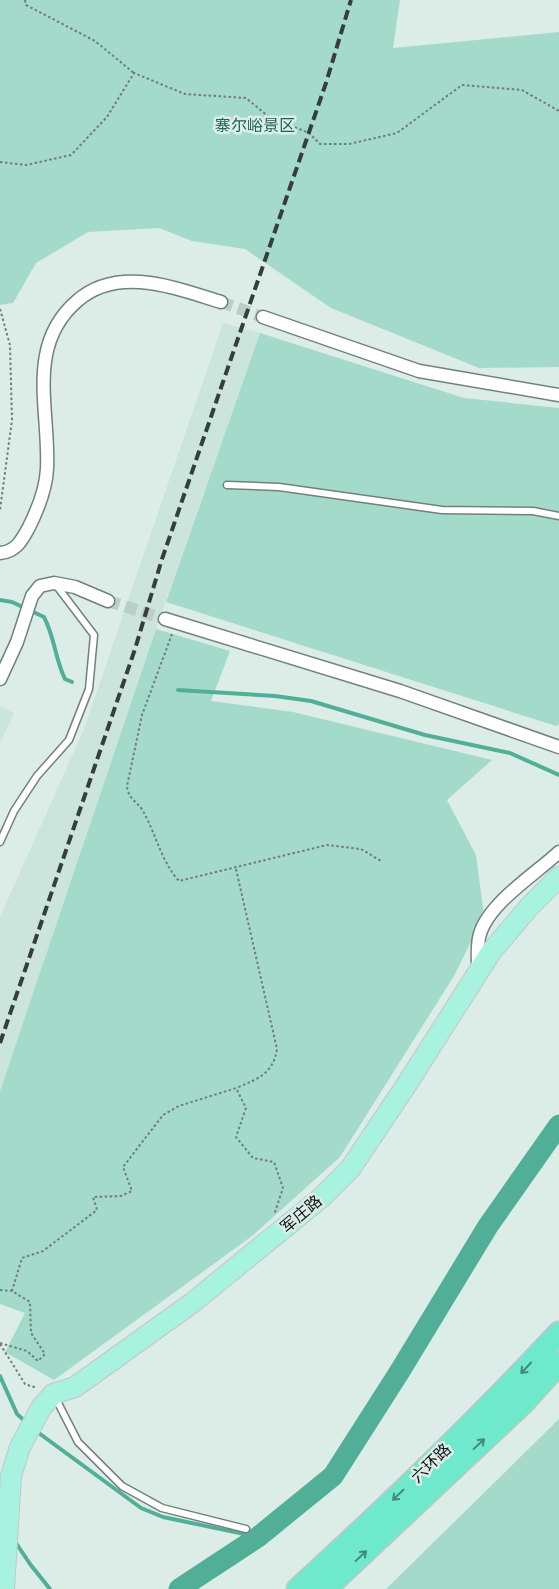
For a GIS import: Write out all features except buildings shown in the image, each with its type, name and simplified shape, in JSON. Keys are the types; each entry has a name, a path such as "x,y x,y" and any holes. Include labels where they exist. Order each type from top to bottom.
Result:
{"highway":[{"name":"六环路","path":"298,1589 365,1528 467,1428 559,1333"},
{"name":"六环路","path":"325,1589 523,1403 559,1363"}],"main road":[{"name":"军庄路","path":"47,1401 75,1387 192,1303 322,1197 350,1169 491,952 523,914 559,877"},
{"path":"4,1589 7,1536 4,1502 23,1438 47,1401"}],"street":[{"path":"0,553 9,552 20,542 42,496 47,471 44,384 46,350 49,338 62,315 92,290 104,284 119,282 133,281 164,286 221,302"},
{"path":"263,317 419,371 559,395"},
{"path":"0,680 21,630 32,596 40,586 54,583 75,587 108,600"},
{"path":"170,621 400,691 559,747"},
{"path":"478,974 479,937 485,922 502,901 559,852"}],"lane":[{"path":"227,485 279,487 442,510 532,511 559,516"},
{"path":"0,842 14,811 38,776 69,740 89,689 94,636 54,583"},
{"path":"47,1401 78,1442 122,1486 162,1508 246,1529"}],"path":[{"path":"25,0 26,6 95,41 134,73 185,94 246,98 269,117 309,133 320,144 349,144 397,133 462,85 522,90 559,111"},
{"path":"0,162 26,165 71,155 107,117 134,73"},
{"path":"0,309 10,345 12,420 0,510"},
{"path":"170,621 142,715 127,776 127,792 129,797 142,809 161,854 179,881 327,845 361,850 381,861"},
{"path":"12,1291 22,1258 43,1251 97,1210 93,1197 121,1196 132,1191 124,1167 163,1115 178,1106 258,1079 275,1062 277,1049 235,868"},
{"path":"236,1088 246,1108 236,1137 254,1158 274,1162 283,1188 272,1224 278,1233"},
{"path":"0,1290 12,1291 30,1302 31,1333 45,1354 38,1361 27,1351 0,1343"},
{"path":"0,1343 25,1384 47,1401"}],"shaded area":[{"path":"223,323 260,333 156,629 0,1091 0,917 84,729"},
{"path":"0,706 14,713 0,743"}],"green space":[{"name":"寨尔峪景区","path":"0,0 400,0 393,48 559,32 559,367 479,368 331,308 245,249 192,241 159,228 88,232 36,263 13,303 0,305"},
{"path":"260,333 464,398 559,408 559,724 556,726 166,602"},
{"path":"156,629 230,651 211,701 293,712 492,760 447,800 476,855 484,915 454,976 340,1157 252,1236 54,1380 5,1352 25,1313 0,1304 0,1091"},
{"path":"559,1419 559,1589 386,1589"}],"waterway":[{"path":"0,600 12,602 44,617 65,679 72,682"},
{"path":"178,690 275,696 311,701 425,735 510,753 559,775"},
{"path":"179,1589 258,1537 333,1476 400,1371 488,1226 559,1125"},
{"path":"0,1376 17,1414 27,1423"},
{"path":"36,1431 141,1508 163,1517 258,1537"},
{"path":"14,1540 50,1589"}],"tunnel":[{"path":"221,302 263,317"},
{"path":"108,601 165,619"}],"railway":[{"path":"0,1043 135,649 162,559 326,83 351,0"}]}
